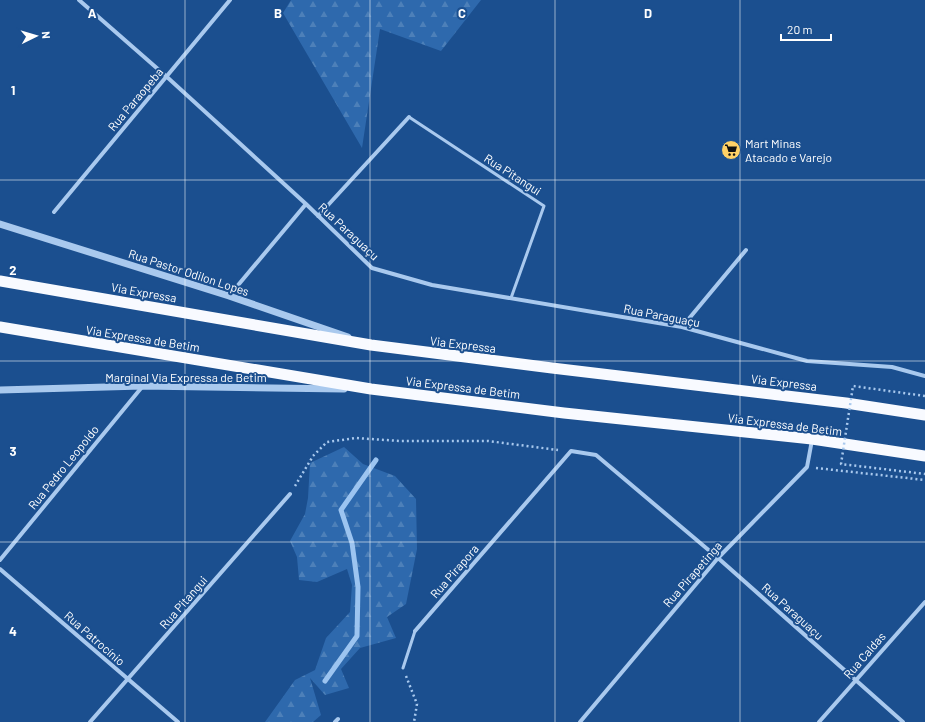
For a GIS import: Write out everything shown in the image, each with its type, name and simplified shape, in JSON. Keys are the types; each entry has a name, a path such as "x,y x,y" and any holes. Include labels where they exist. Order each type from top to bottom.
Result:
{"highway":[{"name":"Via Expressa","path":"0,281 371,345 846,403 925,415"},
{"name":"Via Expressa de Betim","path":"0,327 372,389 564,413 812,439 925,456"}],"street":[{"name":"Rua Paraguaçu","path":"79,0 306,204 372,268 432,285 682,327 807,361 892,367 925,376"},
{"name":"Rua Paraopeba","path":"54,212 230,0"},
{"path":"318,216 409,118"},
{"path":"228,296 306,204"},
{"name":"Rua Pastor Odilon Lopes","path":"0,224 228,296 371,345"},
{"path":"682,327 746,250"},
{"name":"Marginal Via Expressa de Betim","path":"0,390 142,386 372,389"},
{"name":"Rua Pedro Leopoldo","path":"0,560 142,386"},
{"path":"807,467 812,439"},
{"name":"Rua Paraguaçu","path":"571,451 596,455 718,558 903,722"},
{"name":"Rua Pirapora","path":"415,631 571,451"},
{"name":"Rua Pirapetinga","path":"580,722 718,558 807,467"},
{"name":"Rua Pitangui","path":"90,722 290,494"},
{"name":"Rua Patrocínio","path":"0,569 127,680 178,722"},
{"name":"Rua Caldas","path":"819,722 925,602"}],"lane":[{"name":"Rua Pitangui","path":"409,118 544,206 511,298"},
{"name":"Rua Pirapora","path":"403,668 415,631"}],"path":[{"path":"925,396 853,386 842,464 925,474"},
{"path":"290,494 313,456 327,442 356,438 400,441 488,441 571,451"},
{"path":"807,467 925,480"},
{"path":"403,668 417,704 414,722"}],"green space":[{"path":"291,0 481,0 441,51 380,29 362,148 283,13"},
{"path":"344,447 363,464 395,476 416,499 417,549 406,604 387,617 396,638 360,648 341,669 349,688 325,695 310,678 321,715 313,722 265,722 295,680 315,670 326,638 350,612 352,585 347,569 317,582 299,580 297,557 290,541 305,514 308,498 310,463"}],"waterway":[{"path":"325,681 357,636 358,587 352,543 341,510 376,460"}],"place":[{"name":"Mart Minas Atacado e Varejo","path":"731,150"}]}
